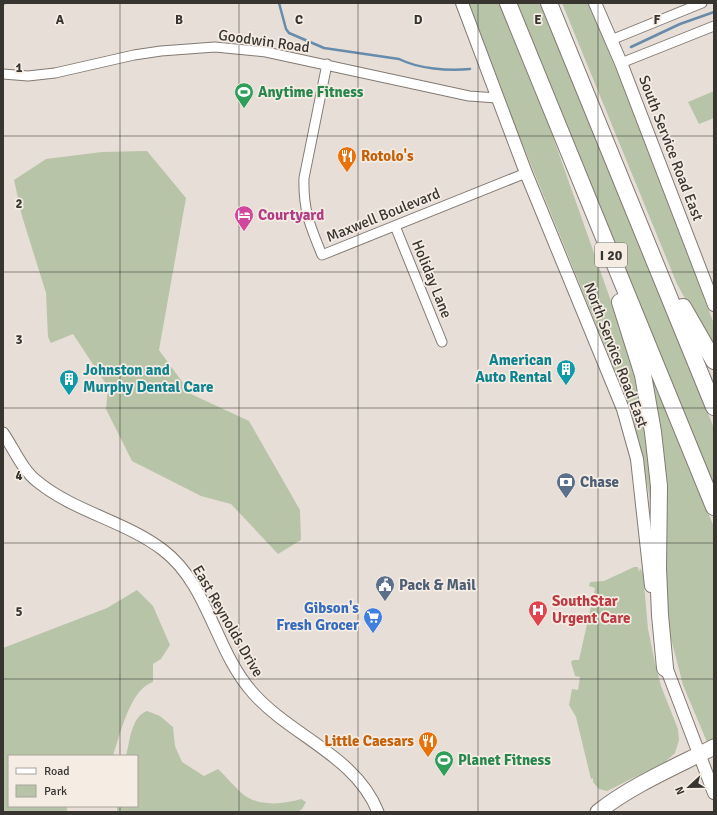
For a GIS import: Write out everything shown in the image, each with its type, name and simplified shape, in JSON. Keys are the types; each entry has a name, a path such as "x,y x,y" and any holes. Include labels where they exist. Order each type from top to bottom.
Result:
{"highway":[{"name":"I 20","path":"508,3 714,507"},
{"name":"I 20","path":"549,3 714,407"},
{"path":"588,198 643,375 653,432 659,486 658,568 660,615 665,668"},
{"path":"637,219 700,340 714,361"},
{"path":"598,812 611,802 640,785 714,747"}],"main road":[{"name":"North Service Road East","path":"462,3 496,98 623,409 637,459 649,556 654,617 665,668 714,793"},
{"name":"South Service Road East","path":"595,3 621,63 714,305"}],"street":[{"path":"611,40 702,3"},
{"path":"621,63 714,26"},
{"name":"Goodwin Road","path":"3,74 28,76 55,73 134,55 161,51 215,47 266,52 469,96 496,98"},
{"name":"Maxwell Boulevard","path":"327,64 304,178 306,214 322,255 526,172"},
{"name":"Holiday Lane","path":"395,226 442,342"},
{"name":"East Reynolds Drive","path":"3,433 18,458 37,482 65,500 121,526 164,551 186,574 202,601 233,663 252,692 274,714 355,775 372,796 378,812"}],"green space":[{"path":"469,3 500,3 547,120 624,338 641,393 653,500 650,500 640,444 625,395 514,123"},
{"path":"516,3 540,3 714,428 714,488"},
{"path":"562,3 588,3 593,14 623,86 714,324 714,351 677,284"},
{"path":"714,91 714,118 699,124 688,102"},
{"path":"147,151 186,198 159,350 191,394 249,421 300,510 301,540 278,554 231,504 201,496 132,461 106,409 108,387 73,334 51,343 48,337 46,293 22,216 14,180 46,159 102,152"},
{"path":"650,376 652,377 714,527 714,739 707,742 683,685 668,627"},
{"path":"634,567 638,567 639,572 640,568 643,573 648,629 655,663 661,686 678,729 679,740 675,753 665,762 607,791 599,789 593,782 593,778 591,779 576,717 569,705 572,689 578,690 580,677 575,676 571,662 573,660 579,660 595,588 589,586 590,582 604,581"},
{"path":"137,590 153,606 170,645 161,659 153,664 153,682 145,686 132,703 113,755 8,755 8,807 67,807 67,812 3,812 3,648 107,608"},
{"path":"147,711 160,716 173,727 175,746 182,762 204,776 218,769 244,795 257,801 265,803 280,803 301,799 306,802 302,809 298,812 117,812 117,807 138,807 138,755 126,755 134,724 142,714"}],"waterway":[{"path":"279,3 286,29 289,33 324,48 399,59 424,67 452,70 470,69"},
{"path":"631,47 680,24 714,12"}],"place":[{"name":"Anytime Fitness","path":"244,109"},
{"name":"Rotolo's","path":"347,173"},
{"name":"Courtyard","path":"244,232"},
{"name":"American Auto Rental","path":"566,386"},
{"name":"Johnston and Murphy Dental Care","path":"69,396"},
{"name":"Chase","path":"566,499"},
{"name":"Pack & Mail","path":"385,602"},
{"name":"SouthStar Urgent Care","path":"538,627"},
{"name":"Gibson's Fresh Grocer","path":"373,634"},
{"name":"Little Caesars","path":"428,758"},
{"name":"Planet Fitness","path":"444,777"}]}
